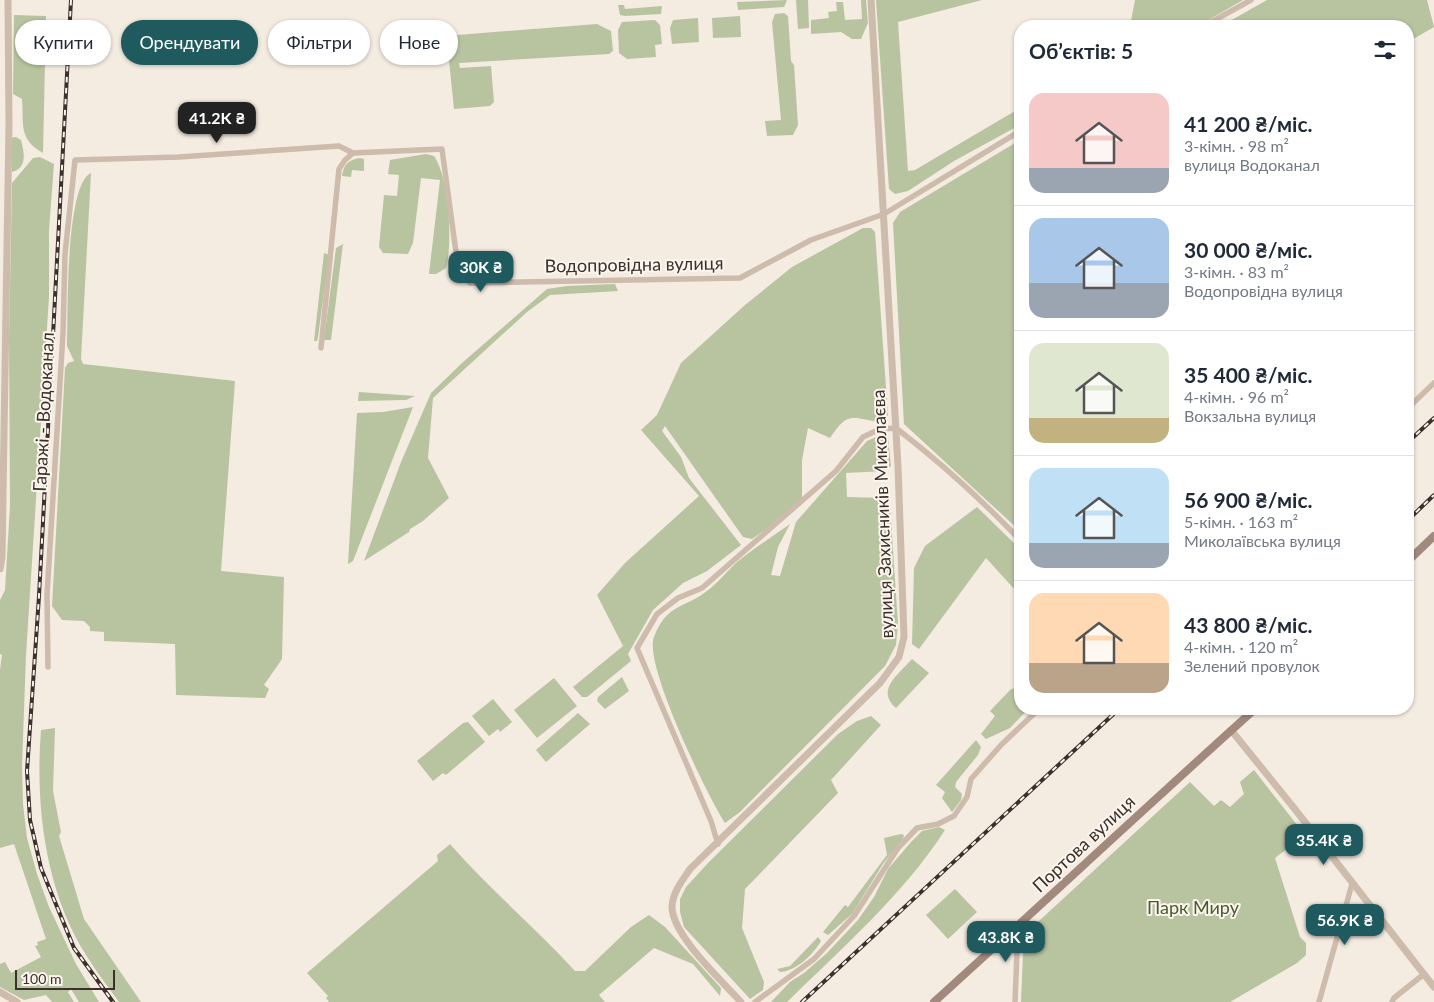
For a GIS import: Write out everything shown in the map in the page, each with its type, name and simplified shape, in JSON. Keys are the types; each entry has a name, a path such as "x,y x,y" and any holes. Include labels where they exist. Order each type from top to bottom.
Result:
{"main road":[{"path":"1414,555 1434,536"},
{"name":"Портова вулиця","path":"934,1002 1188,767 1248,715"}],"street":[{"path":"0,569 2,557 5,422 8,0"},
{"name":"вулиця Захисників Миколаєва","path":"741,1002 681,934 673,918 672,905 676,890 690,869 718,844 880,683 899,657 904,637 896,428 871,0"},
{"path":"1215,20 1251,0"},
{"path":"884,214 1014,135"},
{"name":"Гаражі - Водоканал","path":"48,667 47,595 64,334 65,254 75,160 179,156 339,146 352,153"},
{"name":"Водопровідна вулиця","path":"352,153 442,149 458,267 470,283 740,278 811,240 884,214"},
{"path":"321,348 340,169 352,153"},
{"path":"1414,402 1434,383"},
{"path":"718,844 711,821 637,648 657,614 678,598 702,588 836,472 864,437 880,429 896,428 996,515 1014,534"},
{"path":"755,1002 814,959 854,916 898,848 917,828 938,824 954,816 967,797 971,778 1032,715"},
{"path":"1231,730 1434,987"},
{"path":"1319,1002 1352,884"},
{"path":"1015,1002 1018,925"},
{"path":"1392,1002 1394,998 1424,974"},
{"path":"0,992 17,1002"}],"green space":[{"path":"787,0 784,7 738,10 737,2"},
{"path":"796,0 808,0 809,28 798,29"},
{"path":"861,0 866,0 868,23 861,39 852,39 841,32 811,34 811,20 829,18 828,12 837,11 836,2 843,2 845,20 862,19"},
{"path":"876,0 982,0 898,22 908,171 915,170 1014,112 1014,128 954,161 908,191 895,194 889,189"},
{"path":"1135,0 1243,0 1208,20 1131,20"},
{"path":"1267,0 1427,0 1434,27 1414,39 1414,20 1232,20"},
{"path":"618,5 624,5 625,9 662,6 661,14 625,16 620,15"},
{"path":"784,13 788,16 798,125 793,135 767,136 765,121 781,120 772,22 775,14"},
{"path":"14,15 46,16 46,20 15,20 15,65 45,65 43,153 29,142 24,130 22,99 13,94"},
{"path":"740,16 741,37 713,38 712,18"},
{"path":"698,18 699,42 672,44 670,28 673,20"},
{"path":"655,20 660,25 662,44 655,45 656,57 627,59 619,53 618,30 622,22"},
{"path":"597,24 611,31 613,51 609,54 459,63 460,68 491,66 494,102 490,106 454,109 449,65 458,65 458,35"},
{"path":"16,137 21,140 24,159 21,167 12,172 11,138"},
{"path":"1014,144 1014,525 904,424 893,223 900,212"},
{"path":"426,154 434,156 439,166 448,210 449,243 446,268 436,274 429,274 440,180 421,178 413,243 408,254 383,253 379,247 384,195 397,196 399,175 388,174 390,160"},
{"path":"40,157 54,164 49,230 49,297 26,655 22,766 23,804 27,838 49,907 76,964 99,1002 79,1002 71,989 68,992 74,1002 52,1002 46,995 24,1000 0,987 0,964 5,962 11,973 41,957 35,946 38,945 37,942 46,939 14,844 0,848 0,670 2,655 0,654 0,600 5,590 10,506 9,339 12,183 33,158"},
{"path":"360,158 364,159 364,171 352,170 351,177 342,176 347,163"},
{"path":"91,173 81,359 83,364 235,381 221,571 284,577 282,659 264,685 269,689 265,698 176,695 175,644 104,641 104,632 90,631 90,627 84,621 62,620 52,606 65,368 68,363 74,361 67,346 68,281 72,225 76,201 83,182"},
{"path":"863,228 871,228 875,232 888,416 879,422 850,418 841,424 830,438 808,428 802,460 802,504 752,539 743,537 665,426 662,431 681,457 689,478 741,545 707,571 683,583 653,610 628,654 631,661 587,697 582,697 573,687 623,646 597,595 625,563 699,496 641,430 657,415 681,363 745,305 792,267"},
{"path":"343,244 331,340 324,340 336,248"},
{"path":"324,253 329,255 318,337 317,341 314,341"},
{"path":"615,284 618,291 550,295 527,312 433,398 428,458 449,498 423,521 410,529 409,532 364,561 401,462 431,393 462,363 547,289 567,286"},
{"path":"359,392 415,396 406,400 358,401"},
{"path":"413,407 353,561 348,564 357,413 383,412"},
{"path":"885,433 888,436 891,466 885,471 846,473 847,497 885,498 890,505 898,624 896,645 885,666 740,812 725,823 692,760 667,701 653,652 654,637 659,626 670,612 699,597 737,562 790,524 778,547 771,575 780,576 796,522 867,441"},
{"path":"977,507 1014,543 1014,589 986,558 919,649 912,644 914,568 925,546"},
{"path":"912,659 929,673 896,708 890,701 888,689 891,682"},
{"path":"622,677 629,691 605,709 597,701 598,697"},
{"path":"554,678 577,706 537,738 514,710"},
{"path":"1011,689 1014,689 1014,715 1022,715 1010,728 986,739 981,734 995,716 990,711"},
{"path":"493,699 512,722 500,732 498,729 489,736 472,716"},
{"path":"578,713 590,724 546,762 536,750"},
{"path":"871,716 881,725 831,780 838,793 745,889 742,928 764,982 763,990 750,999 684,927 680,912 680,899 686,887 708,863 838,734 857,721"},
{"path":"468,722 485,742 446,775 443,773 433,781 417,761 463,723"},
{"path":"55,728 53,791 61,832 59,836 84,919 141,1002 119,1002 98,973 72,930 52,875 42,817 40,759 41,730"},
{"path":"976,740 981,747 978,755 956,782 955,787 962,794 961,800 952,812 942,798 945,792 936,785"},
{"name":"Парк Миру","path":"1254,770 1305,835 1275,858 1300,937 1306,943 1306,955 1297,963 1230,1002 1021,1002 1023,954 1027,932 1190,782 1214,806 1221,800 1230,807 1244,794 1240,782"},
{"path":"939,827 945,830 928,854 871,920 787,1002 771,1002 790,982 804,973 827,953 858,920 874,897 888,869 911,842 922,831"},
{"path":"904,835 903,839 883,864 852,914 828,935 823,932 845,905 848,907 887,855 884,838"},
{"path":"450,844 480,877 575,971 585,971 631,927 649,915 665,927 721,988 720,996 693,964 654,948 599,995 605,1002 329,1002 326,998 328,996 307,973 438,861 437,855"},
{"path":"955,889 977,912 948,939 926,915"},
{"path":"818,937 821,941 804,961 786,971 780,972 777,969 790,966"}],"railway":[{"path":"71,0 39,596 27,771 30,820 41,868 74,948 113,1002"},
{"path":"1414,436 1434,418"},
{"path":"1414,514 1434,495"},
{"path":"802,1002 1113,715"}]}
